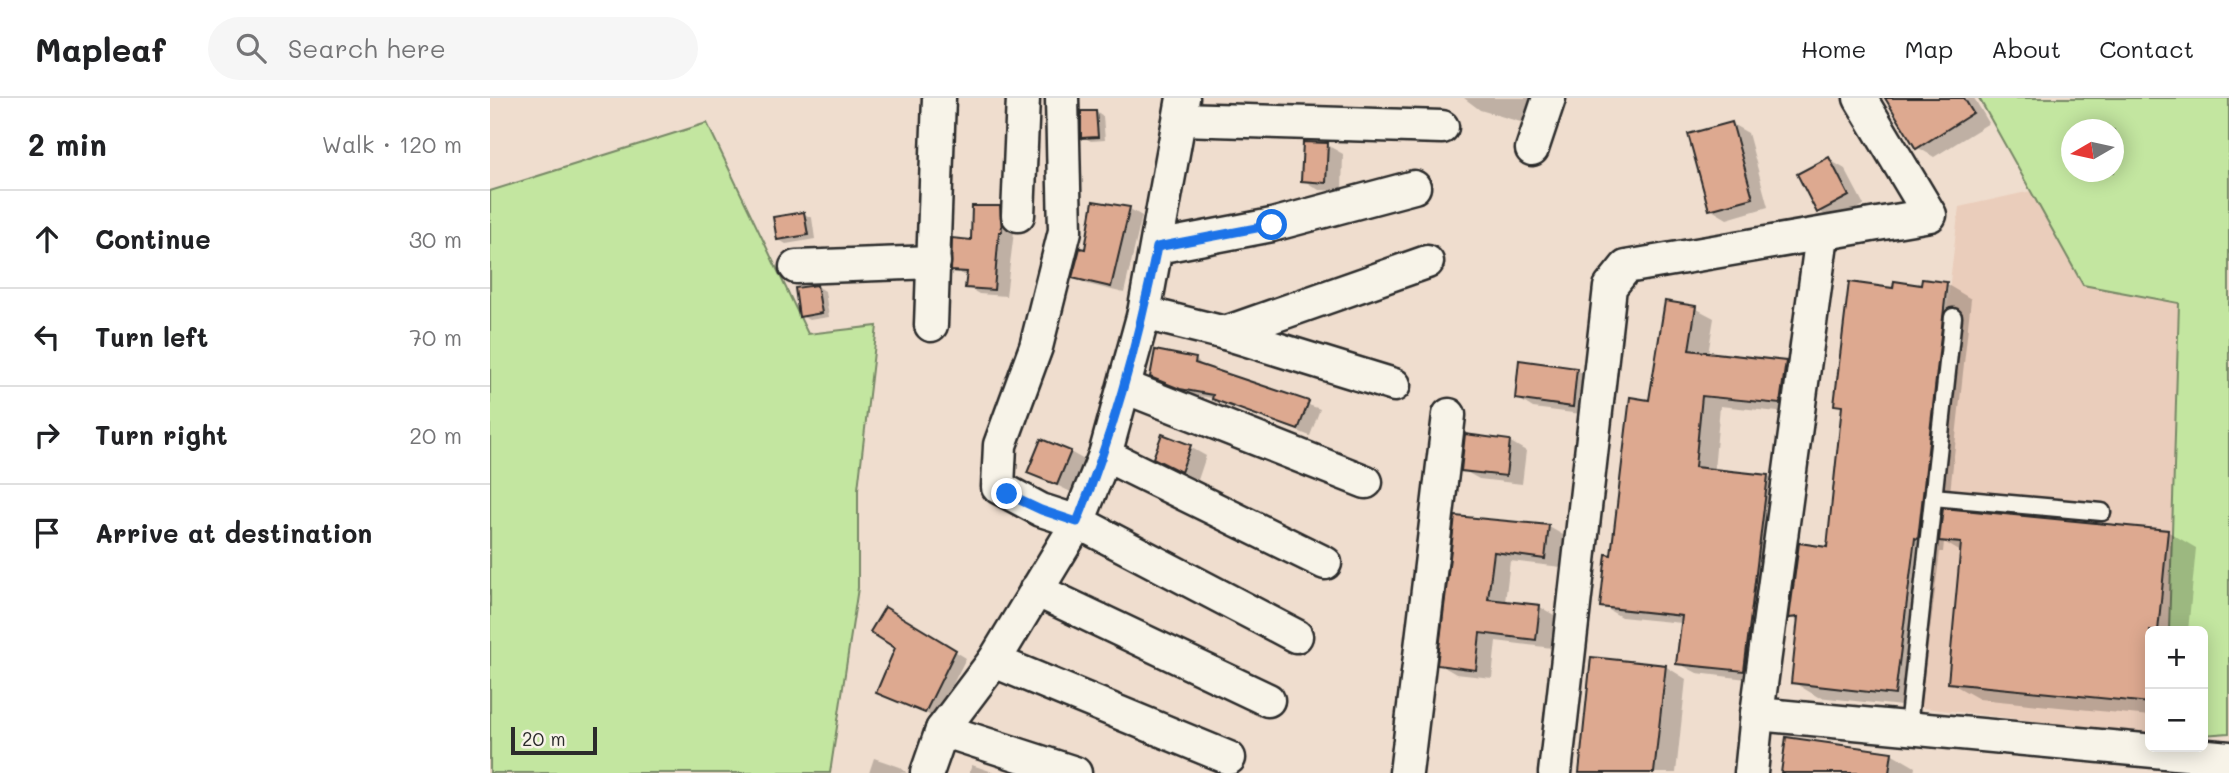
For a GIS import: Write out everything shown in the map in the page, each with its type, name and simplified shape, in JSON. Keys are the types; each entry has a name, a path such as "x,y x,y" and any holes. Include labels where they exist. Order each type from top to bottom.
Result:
{"street":[{"path":"931,326 939,98"},
{"path":"1018,215 1023,98"},
{"path":"1062,98 1065,231 1036,347 1000,445 998,487 1041,510 1077,522 1296,636"},
{"path":"1532,149 1549,98"},
{"path":"1555,773 1610,287 1626,267 1930,215 1860,98"},
{"path":"927,773 942,730 994,661 1077,522 1105,455 1144,313 1182,108 1442,127"},
{"path":"1157,247 1272,225 1414,187"},
{"path":"1751,773 1822,235"},
{"path":"796,267 934,261"},
{"path":"1225,332 1427,262"},
{"path":"1144,313 1225,332 1394,385"},
{"path":"1125,387 1366,482"},
{"path":"1406,773 1449,415"},
{"path":"1105,455 1325,562"},
{"path":"1037,590 1268,700"},
{"path":"994,661 1229,758"},
{"path":"1757,714 2229,758"},
{"path":"942,730 1075,773"}],"lane":[{"path":"1908,727 1953,317"},
{"path":"1933,497 2102,512"}],"shaded area":[{"path":"2031,191 2083,285 2179,302 2169,626 2145,626 2145,734 1899,705 1959,207"}],"green space":[{"path":"1979,98 2229,98 2229,733 2208,735 2208,626 2169,626 2179,303 2083,285"},
{"path":"707,123 808,334 877,326 858,489 858,588 830,773 490,773 490,191"}],"building":[{"path":"1885,98 1964,98 1973,113 1916,149"},
{"path":"1081,111 1096,111 1098,137 1081,138"},
{"path":"1732,122 1753,198 1709,210 1688,134"},
{"path":"1303,142 1328,143 1326,183 1301,181"},
{"path":"1829,157 1849,196 1817,213 1797,174"},
{"path":"1093,201 1130,207 1111,287 1072,278 1080,248 1085,249"},
{"path":"972,206 1000,206 1002,232 999,232 994,290 965,288 967,272 951,271 952,238 971,240"},
{"path":"804,212 808,235 777,240 773,217"},
{"path":"1922,279 1947,282 1918,539 1915,538 1895,695 1791,683 1798,617 1789,618 1799,543 1827,547 1842,406 1834,405 1849,282 1893,288 1894,281 1921,285"},
{"path":"817,285 822,313 799,317 795,288"},
{"path":"1665,301 1696,306 1689,350 1786,361 1780,404 1702,396 1695,467 1768,475 1744,671 1676,664 1682,616 1600,607 1606,554 1611,555 1630,397 1649,400"},
{"path":"1155,350 1196,358 1195,363 1309,401 1298,430 1212,399 1213,395 1180,389 1150,377"},
{"path":"1519,360 1577,368 1573,407 1515,399"},
{"path":"1162,434 1191,445 1181,472 1153,458"},
{"path":"1465,434 1510,440 1506,476 1461,471"},
{"path":"1041,439 1071,451 1057,485 1027,473"},
{"path":"1943,508 2168,530 2158,626 2145,626 2145,703 1948,683 1961,543 1939,541"},
{"path":"1455,516 1549,525 1545,559 1494,552 1488,599 1540,605 1536,640 1480,633 1476,670 1437,665"},
{"path":"885,607 956,650 925,713 876,693 895,648 870,632"},
{"path":"1591,657 1666,665 1654,773 1579,773"},
{"path":"1786,737 1892,752 1889,773 1781,773"}],"route":[{"path":"1007,494 1041,510 1077,522 1105,455 1125,387 1157,247 1272,225"}]}
